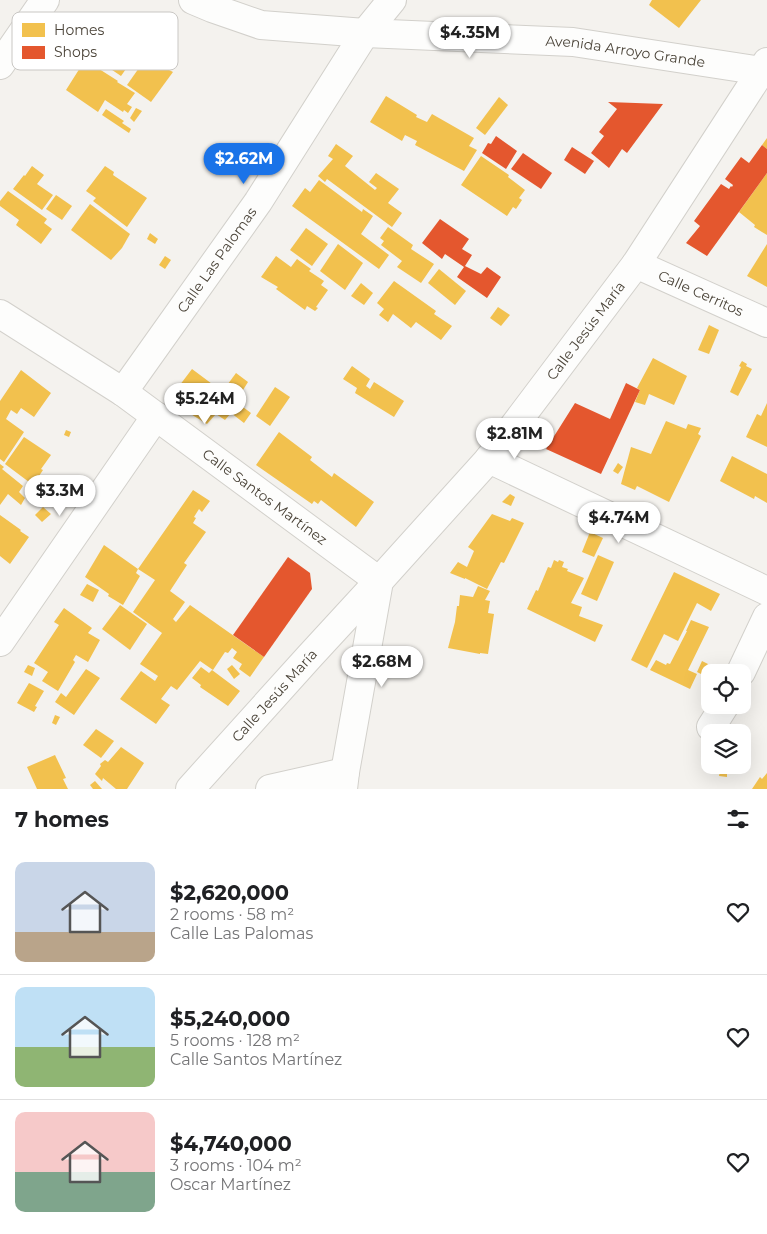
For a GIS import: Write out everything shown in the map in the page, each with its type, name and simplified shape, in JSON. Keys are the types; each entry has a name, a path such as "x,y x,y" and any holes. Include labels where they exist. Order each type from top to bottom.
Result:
{"street":[{"path":"37,12 45,0"},
{"name":"Avenida Arroyo Grande","path":"192,0 261,25 365,33 573,42 764,66"},
{"name":"Calle Las Palomas","path":"123,392 258,202 365,33 392,0"},
{"path":"0,65 12,48"},
{"name":"Calle Jesús María","path":"190,789 489,459 636,264 764,66"},
{"name":"Calle Cerritos","path":"636,264 767,322"},
{"name":"Calle Santos Martínez","path":"0,314 123,392 380,581"},
{"path":"0,642 156,416"},
{"path":"489,459 767,591"},
{"path":"270,789 344,781 380,581"},
{"path":"745,664 767,617"}],"building: Homes":[{"path":"652,0 701,0 679,28 649,5"},
{"path":"79,70 101,70 135,93 127,104 132,107 128,113 124,110 123,112 105,100 98,112 66,90"},
{"path":"112,70 125,70 121,76"},
{"path":"138,70 169,70 173,72 151,102 127,85"},
{"path":"386,96 417,115 416,117 427,122 432,114 474,138 469,146 477,150 464,171 415,145 417,141 405,135 402,141 370,122"},
{"path":"499,97 508,105 485,135 476,128"},
{"path":"136,108 142,111 134,122 130,118"},
{"path":"106,109 124,121 122,123 131,129 129,133 102,115"},
{"path":"767,138 767,149 762,145"},
{"path":"336,144 353,156 345,166 375,190 377,188 369,182 376,173 399,189 388,203 402,213 392,227 327,179 325,182 318,176 333,159 328,156"},
{"path":"481,156 509,175 508,177 525,190 519,198 522,200 516,209 513,207 507,216 461,185"},
{"path":"32,166 44,175 37,184 53,195 42,210 13,189"},
{"path":"105,166 114,172 113,175 147,198 127,227 93,201 96,198 86,191"},
{"path":"767,173 767,235 754,227 755,225 739,212"},
{"path":"319,180 362,212 363,209 373,216 361,234 389,255 379,269 292,206 305,188 310,192"},
{"path":"8,191 47,219 44,223 52,229 41,244 16,225 19,220 0,206 0,201"},
{"path":"56,195 72,206 62,220 46,209"},
{"path":"90,204 130,234 122,248 111,260 71,230"},
{"path":"388,227 413,245 411,249 434,264 421,283 397,267 402,261 381,245 384,241 380,238"},
{"path":"306,228 328,244 312,266 290,250"},
{"path":"150,233 158,239 155,244 147,239"},
{"path":"338,244 363,263 345,290 320,271"},
{"path":"767,244 767,287 747,276"},
{"path":"165,256 171,260 165,269 159,265"},
{"path":"276,256 291,267 297,259 311,269 309,271 324,281 321,285 328,290 315,311 307,306 305,310 276,289 278,287 261,277"},
{"path":"439,269 466,291 455,305 428,283"},
{"path":"394,281 436,311 434,314 452,326 441,340 416,322 411,328 393,314 388,322 379,315 384,309 377,303"},
{"path":"361,283 373,293 364,305 351,296"},
{"path":"498,307 510,315 501,326 490,318"},
{"path":"709,325 719,330 709,354 698,350"},
{"path":"653,358 687,376 674,405 649,394 645,405 635,402 640,390 637,388"},
{"path":"742,361 752,369 738,396 730,392"},
{"path":"352,366 370,379 366,386 370,389 374,382 404,401 394,417 355,393 357,388 343,379"},
{"path":"192,369 251,413 244,423 231,413 225,420 216,414 207,424 167,402"},
{"path":"21,370 51,393 34,417 21,408 17,414 11,410 6,419 24,432 4,462 0,459 0,401"},
{"path":"236,373 248,382 238,398 225,388"},
{"path":"275,387 290,397 270,426 256,416"},
{"path":"767,403 767,447 746,437 757,414 761,416"},
{"path":"666,421 686,429 688,424 701,428 698,434 701,436 669,502 637,486 635,490 621,484 631,447 651,454"},
{"path":"66,430 71,432 69,437 64,435"},
{"path":"279,432 312,457 310,460 332,477 334,473 374,502 356,527 321,500 318,504 314,501 312,504 256,465"},
{"path":"24,437 51,455 33,485 5,464"},
{"path":"732,456 767,474 767,503 755,496 754,499 720,481"},
{"path":"618,463 623,467 618,474 613,471"},
{"path":"0,464 4,467 2,469 23,486 19,492 25,498 21,505 8,494 0,505"},
{"path":"193,490 210,501 202,512 199,509 193,523 206,532 184,563 187,565 170,591 185,602 173,619 176,622 190,605 264,657 250,677 239,669 242,664 233,658 237,652 232,648 228,653 225,652 213,670 200,661 177,690 171,686 161,699 170,705 156,724 120,699 141,671 155,681 158,676 140,664 162,633 133,612 155,580 138,569"},
{"path":"510,494 515,497 511,506 502,502"},
{"path":"43,507 51,514 42,522 35,515"},
{"path":"492,514 510,521 512,518 524,523 504,563 501,562 487,589 450,573 458,562 467,567 474,551 468,547"},
{"path":"0,515 29,537 10,564 0,556"},
{"path":"590,532 603,538 594,557 582,552"},
{"path":"104,545 138,569 136,573 140,576 123,605 108,596 109,594 85,577"},
{"path":"598,555 614,562 597,601 581,594"},
{"path":"554,560 564,562 562,567 568,569 567,571 584,578 571,603 582,607 579,616 603,625 595,642 527,609 536,590 538,591 548,567 551,568"},
{"path":"674,572 720,594 711,611 697,603 678,641 664,634 647,668 631,660"},
{"path":"87,584 99,590 93,602 80,595"},
{"path":"478,586 490,591 485,600 490,601 488,613 494,614 488,654 448,648 460,595 473,597"},
{"path":"120,605 147,624 130,650 102,629"},
{"path":"64,608 92,628 88,633 100,640 88,662 76,655 73,660 75,662 58,691 42,681 48,672 34,663 59,625 54,622"},
{"path":"691,620 709,627 688,670 697,674 690,689 650,670 656,660 666,665 667,663 670,664"},
{"path":"702,661 708,664 701,664 701,674 697,672"},
{"path":"28,665 35,668 32,676 24,672"},
{"path":"232,665 240,674 234,679 227,669"},
{"path":"201,667 209,673 212,670 240,691 228,706 200,687 201,685 192,678"},
{"path":"86,669 100,678 74,715 55,702 61,693 66,697"},
{"path":"29,683 44,691 35,706 37,707 34,712 17,703"},
{"path":"55,715 60,717 56,725 52,723"},
{"path":"96,729 114,741 101,758 83,745"},
{"path":"121,747 144,763 127,789 116,789 103,778 102,781 95,774 101,766 100,764 105,760 108,762"},
{"path":"55,755 66,778 63,779 68,789 37,789 27,767"},
{"path":"767,773 767,789 752,789 760,777 762,779"},
{"path":"719,774 727,774 727,777 719,776"},
{"path":"95,781 102,789 93,789 90,785"}],"building: Shops":[{"path":"608,102 663,104 627,153 622,149 609,168 591,153 604,136 599,132 617,109"},
{"path":"496,136 517,151 506,169 482,153 488,143 491,144"},
{"path":"762,145 767,149 767,173 707,256 686,243 700,226 694,221 721,184 729,189 732,187 733,185 725,179 741,157 749,163"},
{"path":"572,147 594,161 585,174 564,160"},
{"path":"523,153 552,173 541,189 511,169"},
{"path":"440,219 469,239 462,249 472,255 465,266 481,274 487,267 501,277 487,298 457,277 464,267 445,254 442,259 422,243"},
{"path":"626,383 640,390 601,474 546,449 575,403 610,419"},
{"path":"288,557 310,573 312,589 264,657 233,635"}]}
